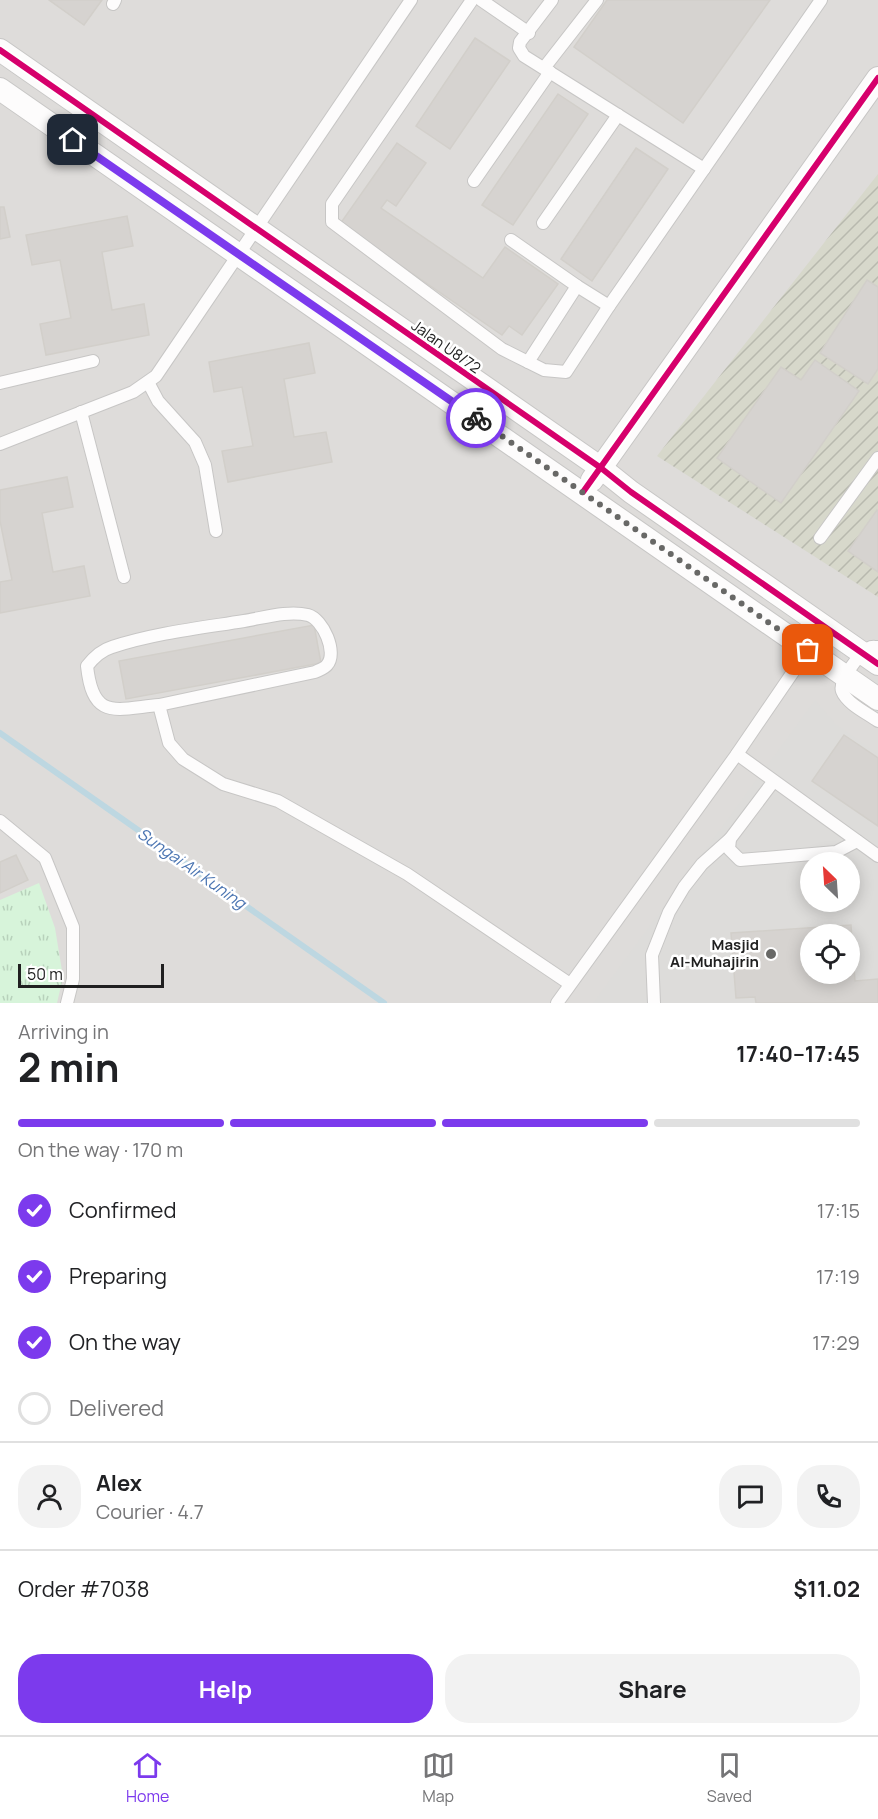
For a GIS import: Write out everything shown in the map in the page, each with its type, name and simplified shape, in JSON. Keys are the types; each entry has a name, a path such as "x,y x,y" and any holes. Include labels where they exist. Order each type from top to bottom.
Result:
{"street":[{"name":"Jalan U8/72","path":"0,50 601,468 631,492 873,655"},
{"path":"583,492 878,78"},
{"path":"0,89 878,699"}],"lane":[{"path":"0,444 133,392 156,376 411,0"},
{"path":"472,0 332,204 332,222 502,349 544,370 567,372 609,306 821,0"},
{"path":"481,0 528,33"},
{"path":"552,0 520,42 519,48 524,56 704,169"},
{"path":"474,181 547,70 597,0"},
{"path":"543,223 618,115"},
{"path":"511,240 609,306"},
{"path":"528,362 577,286"},
{"path":"0,383 93,361"},
{"path":"148,382 158,401 195,442 205,465 216,531"},
{"path":"81,412 124,577"},
{"path":"820,538 878,458"},
{"path":"284,614 307,615 316,619 324,628 331,656 327,665 315,672 159,705 111,710 97,702 89,683 87,666 96,656 111,647 174,632 284,614"},
{"path":"557,1003 737,754 808,650"},
{"path":"873,655 845,676 841,686 847,698 878,721"},
{"path":"159,705 169,743 183,759 223,784 278,801 407,874 570,984"},
{"path":"737,754 878,856"},
{"path":"654,1003 652,955 669,912 684,887 702,864 730,839 773,782"},
{"path":"0,821 45,858 74,927 73,979 67,1003"},
{"path":"730,839 729,849 740,860 836,852 857,841"}],"shaded area":[{"path":"0,0 878,0 878,1003 0,1003"},
{"path":"878,174 878,597 657,456"},
{"path":"815,700 836,724 878,754 878,1003 593,1003"}],"green space":[{"path":"39,883 55,928 63,977 57,1003 0,1003 0,900"}],"building":[{"path":"49,0 102,0 84,25"},
{"path":"607,0 770,0 683,123 574,47"},
{"path":"475,38 510,61 450,149 416,126"},
{"path":"558,94 588,114 513,225 482,205"},
{"path":"397,143 426,163 396,206 387,200 381,208 483,278 505,247 558,284 522,335 509,326 502,335 340,224"},
{"path":"636,148 668,169 592,281 561,259"},
{"path":"0,207 4,207 10,237 0,239"},
{"path":"127,216 133,246 102,252 112,310 144,304 149,335 46,355 40,324 71,318 60,260 32,265 26,235"},
{"path":"867,280 878,287 878,369 868,384 820,353"},
{"path":"309,343 315,373 284,379 294,437 326,432 332,462 228,482 222,451 253,446 242,387 214,392 209,362"},
{"path":"815,360 859,391 781,503 717,458 781,367 801,380"},
{"path":"67,477 73,507 42,513 53,572 84,566 90,596 0,613 0,582 12,580 0,521 0,490"},
{"path":"878,511 878,572 848,551"},
{"path":"314,625 321,663 126,699 119,661"},
{"path":"844,735 878,758 878,826 812,781"},
{"path":"16,855 28,880 0,893 0,862"},
{"name":"Masjid Al-Muhajirin","path":"800,928 800,984 860,984 860,981 878,979 878,1003 756,1003 755,997 736,998 731,933"}],"waterway":[{"name":"Sungai Air Kuning","path":"0,733 384,1003"}],"cycle path":[{"path":"0,50 601,468 631,492 878,664"},
{"path":"583,492 878,78"}],"way so far":[{"path":"476,418 808,650"}],"place":[{"name":"Masjid Al-Muhajirin","path":"771,954"}],"route":[{"path":"73,140 476,418"}]}
